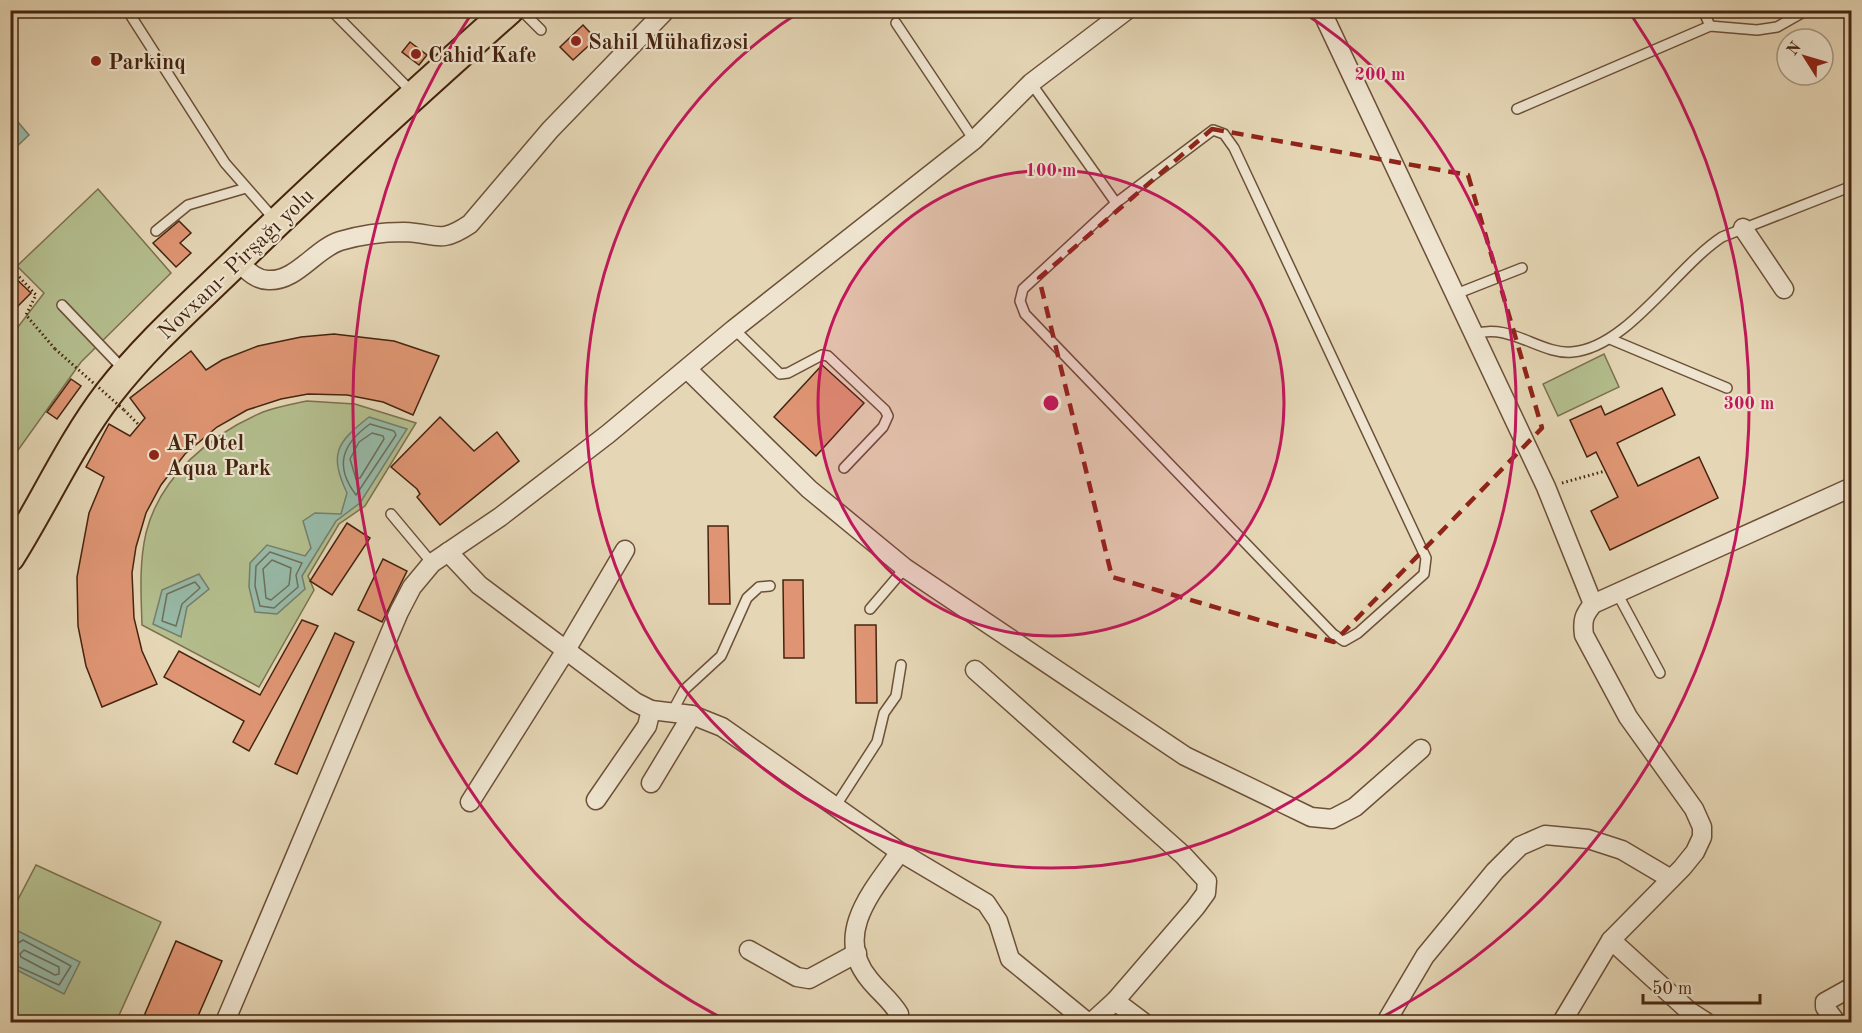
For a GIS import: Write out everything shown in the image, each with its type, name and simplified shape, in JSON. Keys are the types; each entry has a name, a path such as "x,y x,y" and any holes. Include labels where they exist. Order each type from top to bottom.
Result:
{"main road":[{"name":"Novxanı- Pirşağı yolu","path":"14,545 79,437 126,372 276,222 413,94 508,12"}],"street":[{"path":"237,261 258,278 268,280 284,278 338,242 384,233 406,232 438,238 454,235 470,224 550,130 666,10"},
{"path":"225,1023 399,612 412,587 432,563 584,453 734,329 974,140 1031,83 1127,10"},
{"path":"1321,10 1546,487 1593,604"},
{"path":"1743,228 1784,289"},
{"path":"687,369 809,489 905,568 1185,756 1311,817 1332,819 1355,807 1421,749"},
{"path":"1562,1023 1611,940 1695,852 1702,837 1702,827 1680,786 1628,717 1584,635 1582,621 1593,604 1851,487"},
{"path":"470,802 566,650 625,550"},
{"path":"448,552 479,585 635,702 651,710 692,715 722,727 761,752 900,852 987,903 998,921 1010,959 1018,969 1089,1023 1115,1002 1195,908 1206,893 1207,881 1175,848 975,670"},
{"path":"596,800 647,726 651,710"},
{"path":"651,783 692,715"},
{"path":"1386,1023 1425,956 1495,871 1520,846 1545,835 1588,838 1622,850 1671,879"},
{"path":"898,1023 899,1014 893,1004 868,979 860,964 854,939 857,916 900,852"},
{"path":"1611,940 1689,1011 1706,1023"},
{"path":"749,950 797,977 809,979 857,953"},
{"path":"1836,1023 1825,1006 1825,1002 1851,987"},
{"path":"1115,1002 1143,1023"}],"lane":[{"path":"331,10 413,94"},
{"path":"1703,10 1710,26"},
{"path":"1517,109 1710,26 1777,27 1806,10"},
{"path":"508,12 540,30"},
{"path":"131,16 211,143 276,222"},
{"path":"896,23 974,140"},
{"path":"1031,83 1116,203"},
{"path":"1214,130 1224,134 1234,148 1426,558 1424,574 1358,633 1344,641 1333,634 1025,314 1020,301 1023,290 1116,203 1214,130"},
{"path":"156,231 188,205 246,188"},
{"path":"1475,334 1494,330 1572,352 1610,339 1641,314 1707,247 1743,228 1847,188 1851,189"},
{"path":"1456,294 1522,268"},
{"path":"62,305 126,372"},
{"path":"734,329 780,374 788,374 822,355 828,356 885,410 888,416 883,427 843,468"},
{"path":"1610,339 1727,388"},
{"path":"391,514 432,563"},
{"path":"870,609 905,568"},
{"path":"672,712 684,690 721,656 747,598 759,587 770,586"},
{"path":"1617,593 1660,673"},
{"path":"836,807 877,742 884,713 896,696 901,665"}],"path":[{"path":"10,267 36,295 26,315 55,349 138,424"},
{"path":"1546,487 1605,471"}],"highlighted area":[{"path":"1212,129 1468,175 1542,428 1334,642 1112,577 1039,278"}],"shaded area":[{"path":"98,189 171,273 81,362 11,460 11,336 44,293 17,266"},
{"path":"1604,354 1619,387 1558,416 1543,384"},
{"path":"307,401 355,404 416,423 365,506 339,524 308,576 314,590 259,687 142,625 141,579 144,544 153,512 163,493 190,459 225,432 244,421 268,410"},
{"path":"36,865 161,922 116,1022 11,1022 11,913"}],"water":[{"path":"12,115 29,135 11,152 10,116"},
{"path":"369,417 407,429 360,503 336,521 302,576 305,589 277,614 255,612 249,587 250,563 267,545 305,556 311,548 303,521 315,513 341,514 347,493 338,468 339,450 349,434"},
{"path":"199,574 209,589 187,607 181,637 153,624 162,590"},
{"path":"18,931 80,962 64,994 11,967 11,947"}],"building":[{"path":"583,25 596,39 573,60 560,47"},
{"path":"410,42 427,55 419,65 402,52"},
{"path":"179,221 191,233 180,243 191,253 176,267 153,243"},
{"path":"10,273 31,293 10,314"},
{"path":"334,334 394,341 439,356 413,415 383,402 347,395 308,394 281,399 247,410 217,427 185,454 161,485 146,513 136,547 132,573 134,618 142,651 157,684 102,707 86,666 78,626 77,577 89,513 104,477 86,467 109,424 130,436 145,418 130,398 191,351 206,370 222,360 258,346 301,337"},
{"path":"822,365 864,403 816,456 774,417"},
{"path":"71,379 81,386 57,419 47,412"},
{"path":"1662,388 1675,415 1617,443 1638,486 1699,457 1718,498 1610,550 1591,511 1618,497 1596,452 1587,457 1570,420 1601,406 1605,415"},
{"path":"440,417 474,451 497,432 519,461 440,525 417,497 420,494 417,489 391,467"},
{"path":"347,523 370,538 332,595 310,581"},
{"path":"708,526 728,526 730,604 709,604"},
{"path":"383,559 407,571 382,622 358,610"},
{"path":"783,580 803,580 804,658 784,658"},
{"path":"302,620 318,626 249,751 233,742 244,721 164,677 179,651 260,695"},
{"path":"855,625 876,625 877,703 856,703"},
{"path":"335,633 354,642 297,774 275,764"},
{"path":"176,941 222,961 195,1023 141,1023"}],"place":[{"name":"Sahil Mühafizəsi","path":"576,41"},
{"name":"Cahid Kafe","path":"416,54"},
{"name":"Parkinq","path":"96,61"},
{"name":"AF Otel Aqua Park","path":"154,455"}]}
